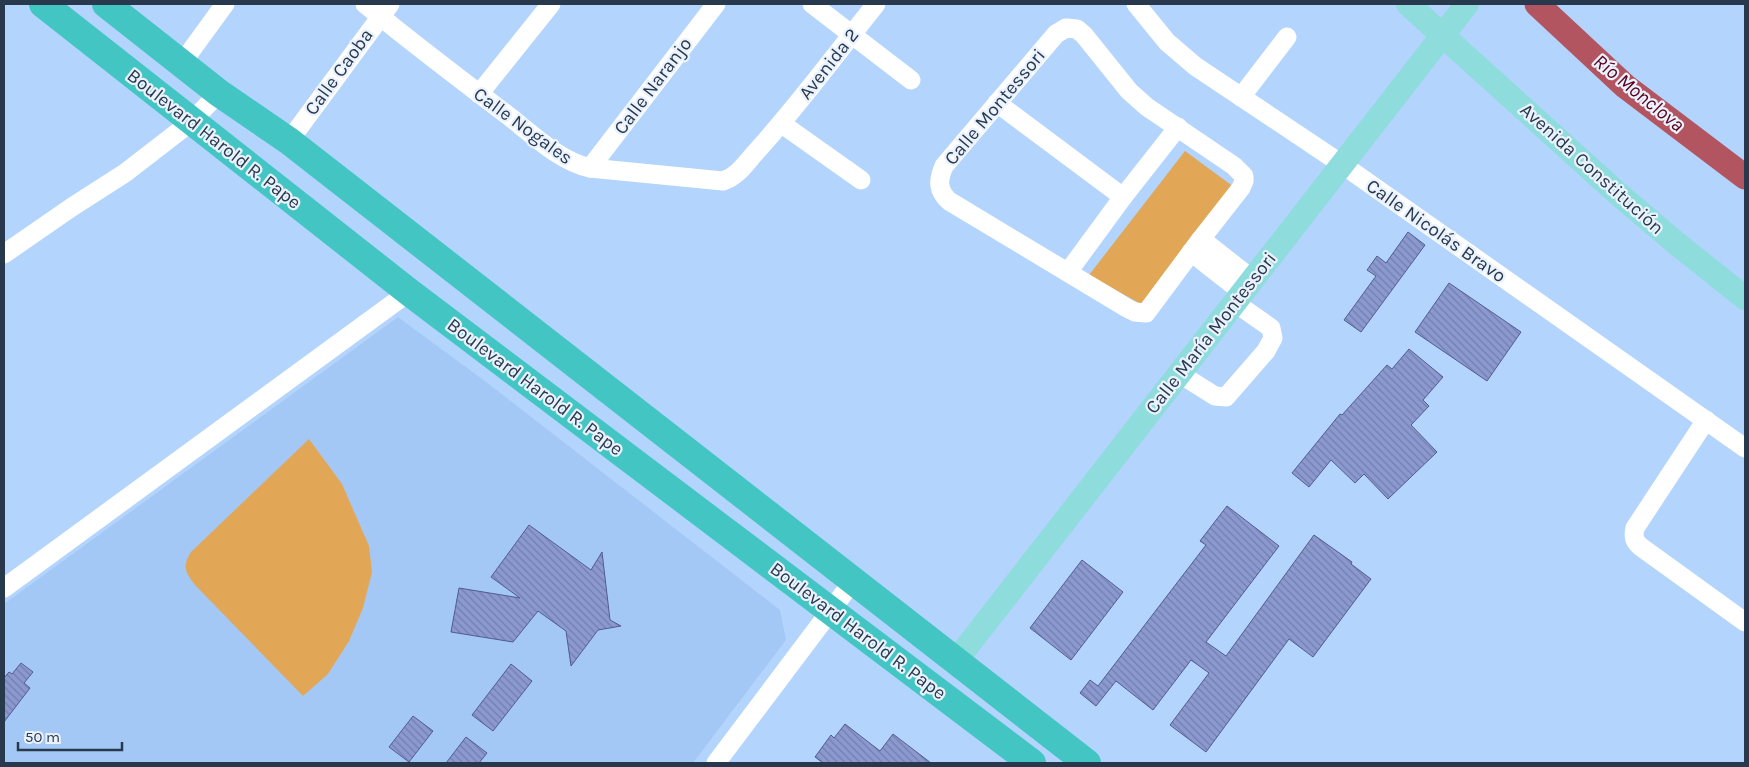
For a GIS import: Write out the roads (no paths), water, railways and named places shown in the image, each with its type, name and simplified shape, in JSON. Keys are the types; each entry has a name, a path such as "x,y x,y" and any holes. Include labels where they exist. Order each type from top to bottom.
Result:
{"highway":[{"name":"Boulevard Harold R. Pape","path":"43,4 409,292 1032,763"},
{"name":"Boulevard Harold R. Pape","path":"106,4 219,93 289,141 1087,763"}],"main road":[{"name":"Avenida Constitución","path":"1408,4 1455,19 1616,192 1676,244 1745,298"},
{"name":"Calle María Montessori","path":"955,662 1455,19"}],"street":[{"path":"182,63 225,4"},
{"name":"Calle Nogales","path":"365,4 385,10 479,94 567,160 590,168 710,179"},
{"path":"479,94 551,4"},
{"name":"Calle Naranjo","path":"590,168 716,4"},
{"path":"812,4 911,80"},
{"name":"Avenida 2","path":"710,179 724,181 730,179 782,124 876,4"},
{"name":"Calle Nicolás Bravo","path":"1136,4 1167,42 1179,53 1343,165 1745,448"},
{"name":"Calle Caoba","path":"289,141 385,10"},
{"name":"Calle Montessori","path":"1066,28 1073,28 1084,35 1129,91 1147,107 1178,127 1234,166 1244,176 1244,181 1146,313 1135,312 949,201 939,186 944,166 1056,34 1066,28"},
{"path":"1241,97 1287,37"},
{"path":"4,254 72,207 125,174 191,122 219,93"},
{"path":"997,103 1123,197"},
{"path":"782,124 860,180"},
{"path":"1068,272 1123,197 1178,127"},
{"path":"1180,374 1215,396 1226,397 1266,351 1273,338 1271,328 1243,291 1196,245"},
{"path":"4,588 409,292"},
{"path":"1706,420 1634,528 1633,536 1636,543 1641,547 1745,622"},
{"path":"716,763 853,581"}],"waterway":[{"name":"Río Monclova","path":"1537,4 1625,86 1745,177"}]}
